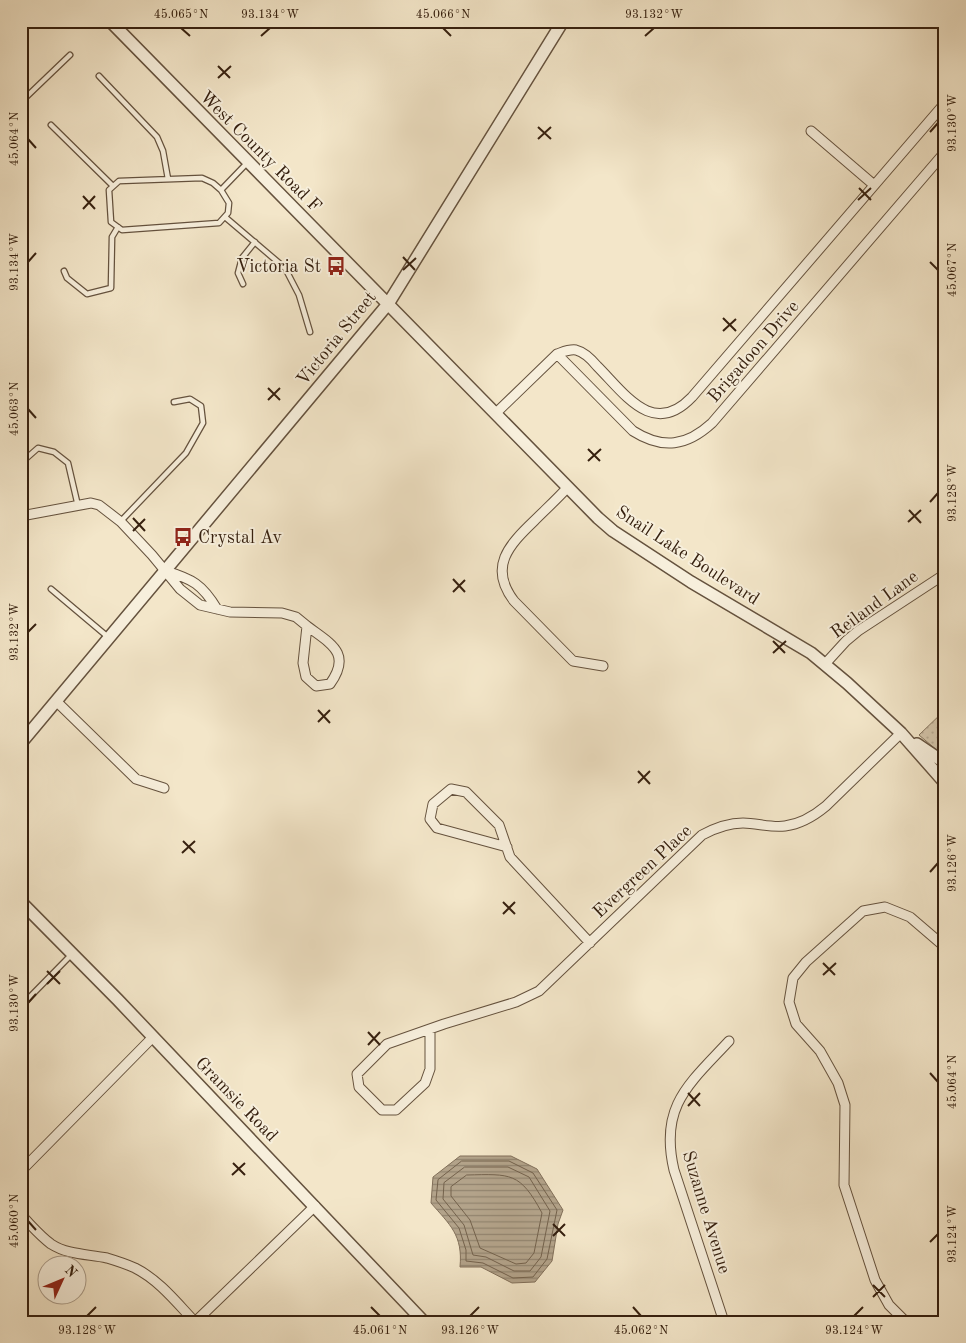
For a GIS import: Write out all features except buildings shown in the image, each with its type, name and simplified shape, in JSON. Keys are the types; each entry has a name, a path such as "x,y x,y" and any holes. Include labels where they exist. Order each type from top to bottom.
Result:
{"street":[{"name":"West County Road F","path":"110,21 388,304"},
{"name":"Victoria Street","path":"21,743 388,304 562,21"},
{"name":"Brigadoon Drive","path":"945,103 692,396 679,408 663,414 646,412 634,403 583,353 576,350 567,350 557,354 639,435 656,442 669,444 692,438 712,423 945,152"},
{"path":"811,131 874,185"},
{"name":"Snail Lake Boulevard","path":"388,304 598,518 620,536 691,582 799,645 824,664 901,733 945,783"},
{"path":"496,413 557,354"},
{"path":"568,487 515,539 507,550 503,560 504,582 508,593 514,601 573,661 603,666"},
{"path":"21,516 95,503 120,522 152,555 180,589 200,605 230,612 282,612 296,616 335,647 340,656 337,674 330,684 316,686 306,677 303,663 307,626"},
{"path":"166,571 188,578 209,595 217,608"},
{"name":"Reiland Lane","path":"824,664 858,631 945,574"},
{"path":"56,701 136,779 164,788"},
{"name":"Snail Lake Boulevard","path":"901,733 945,763"},
{"name":"Evergreen Place","path":"430,1029 430,1070 425,1083 396,1110 382,1110 359,1087 357,1074 387,1044 430,1029 516,1002 532,994 551,981 702,835 715,828 729,824 743,823 770,827 786,826 801,822 826,806 901,733"},
{"path":"507,847 437,828 430,818 433,804 451,789 466,792 499,825 507,847 510,857 590,943"},
{"name":"Gramsie Road","path":"21,902 316,1206 424,1322"},
{"path":"906,1322 890,1305 876,1280 844,1185 845,1105 838,1083 820,1051 796,1024 789,1002 793,978 806,962 863,911 886,907 910,917 945,947"},
{"path":"21,1171 153,1037"},
{"name":"Suzanne Avenue","path":"724,1322 674,1170 670,1140 671,1120 683,1092 729,1041"},
{"path":"21,1215 41,1236 64,1250 106,1258 137,1269 166,1291 195,1322 316,1206"}],"lane":[{"path":"21,102 70,55"},
{"path":"99,76 157,137 164,151 168,179"},
{"path":"51,125 113,186"},
{"path":"221,190 248,162"},
{"path":"202,178 213,183 221,190 229,202 228,214 219,223 122,230 111,222 109,190 113,186 119,181 202,178"},
{"path":"225,217 285,268 299,295 310,332"},
{"path":"64,271 68,278 87,294 111,288 112,236 118,227"},
{"path":"244,284 238,273 242,258 255,242"},
{"path":"120,522 186,453 203,423 201,406 190,399 174,402"},
{"path":"21,463 38,448 54,452 68,462 78,506"},
{"path":"51,589 109,638"},
{"path":"21,1006 72,954"}],"shaded area":[{"path":"945,710 945,757 919,735"}],"water":[{"path":"460,1156 511,1156 537,1169 563,1210 558,1224 552,1261 535,1282 512,1283 481,1267 460,1267 459,1247 454,1231 431,1203 433,1177"}],"place":[{"name":"Victoria St","path":"336,266"},
{"name":"Crystal Av","path":"183,537"}]}
